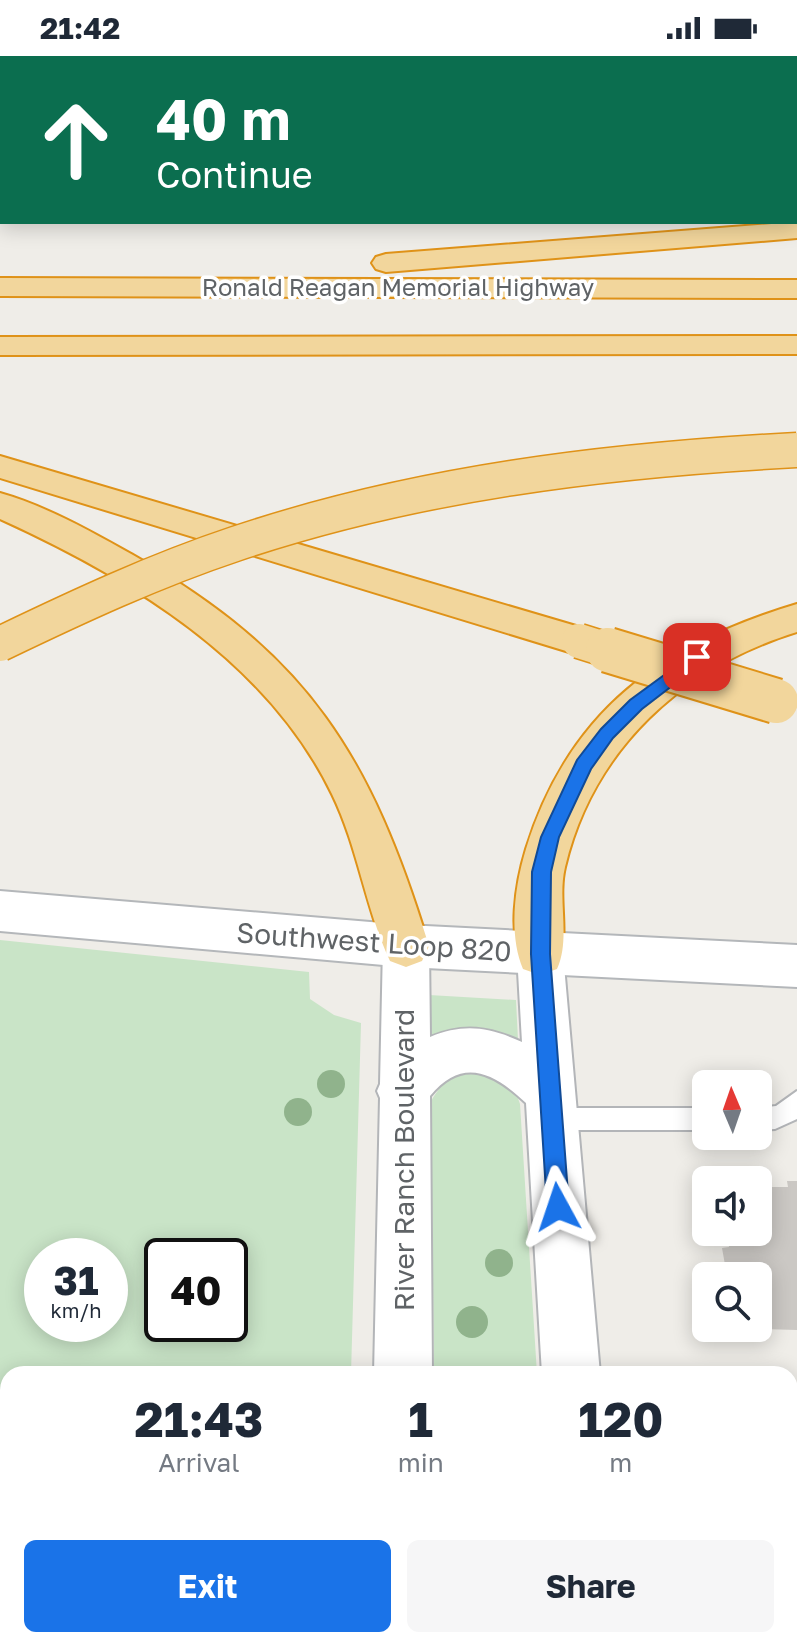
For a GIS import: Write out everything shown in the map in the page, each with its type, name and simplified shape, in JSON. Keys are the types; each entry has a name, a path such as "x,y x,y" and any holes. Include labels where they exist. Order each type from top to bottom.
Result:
{"highway":[{"path":"109,286 165,273 366,265 797,230"},
{"name":"Ronald Reagan Memorial Highway","path":"0,287 797,289"},
{"path":"0,346 797,345"},
{"path":"0,644 159,572 221,550 440,491 604,463 797,450"},
{"path":"0,467 787,704"},
{"path":"0,505 118,562 237,642 274,679 312,724 345,777 379,857 406,946"},
{"path":"540,954 539,898 550,837 584,765 607,734 668,677 697,657 735,639 797,618"}],"street":[{"name":"Southwest Loop 820","path":"0,911 406,946 797,966"},
{"name":"River Ranch Boulevard","path":"403,1366 402,1091 406,946"},
{"path":"540,954 570,1366"},
{"path":"402,1091 430,1061 458,1049 490,1052 517,1062 550,1104"}],"lane":[{"path":"772,1117 788,1114 797,1102"},
{"path":"550,1104 692,1118"}],"green space":[{"path":"0,940 309,972 310,999 334,1015 361,1023 351,1366 0,1366"},
{"path":"429,995 516,1000 518,1040 430,1039"},
{"path":"478,1069 513,1084 520,1104 536,1366 434,1366 431,1101 440,1087 462,1072"}],"building":[{"path":"787,1181 797,1181 797,1330 772,1329 772,1262 724,1262 722,1248 772,1246 772,1187 788,1187"}],"route":[{"path":"558,1207 540,954 541,872 550,837 584,765 607,734 636,705 697,657"}]}
